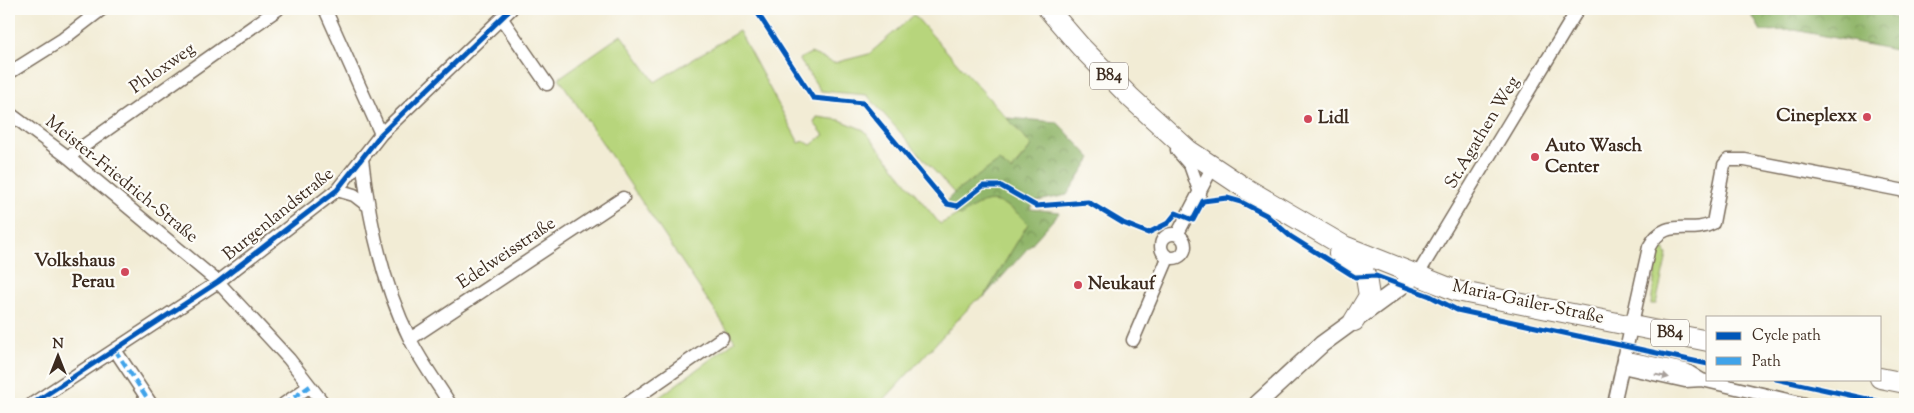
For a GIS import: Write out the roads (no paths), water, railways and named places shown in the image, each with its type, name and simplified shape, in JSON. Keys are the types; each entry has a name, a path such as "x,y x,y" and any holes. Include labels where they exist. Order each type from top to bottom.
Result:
{"main road":[{"name":"Maria-Gailer-Straße","path":"1048,9 1080,46 1143,109 1188,150 1301,222 1344,246 1457,291 1706,341"},
{"path":"1301,222 1306,235 1359,263 1366,277 1368,296 1354,321"},
{"path":"1882,378 1905,383"}],"street":[{"path":"9,73 64,39 102,9"},
{"name":"Phloxweg","path":"68,157 278,9"},
{"path":"325,9 381,134"},
{"name":"Burgenlandstraße","path":"32,404 218,282 337,190 381,134 511,9"},
{"name":"St.Agathen Weg","path":"1418,274 1578,9"},
{"path":"502,18 547,84"},
{"path":"1143,109 1146,121 1185,158 1200,193"},
{"name":"Meister-Friedrich-Straße","path":"9,113 68,157 218,282 289,359 324,404"},
{"path":"362,160 367,205 376,245 410,339 450,404"},
{"path":"1614,404 1649,247 1655,236 1670,229 1700,227 1713,223 1724,166 1728,160 1745,160 1905,191"},
{"path":"1133,340 1168,258 1161,251 1162,240 1167,235 1177,235 1213,166"},
{"path":"337,190 354,195 367,205"},
{"name":"Edelweisstraße","path":"410,339 624,198"},
{"path":"1258,404 1322,344 1418,274"},
{"path":"627,404 722,338"},
{"path":"115,350 151,404"},
{"path":"1623,362 1685,381 1702,380 1805,404"},
{"path":"284,404 310,386"}],"place":[{"name":"Cineplexx","path":"1867,117"},
{"name":"Lidl","path":"1308,119"},
{"name":"Auto Wasch Center","path":"1535,157"},
{"name":"Volkshaus Perau","path":"125,272"},
{"name":"Neukauf","path":"1078,285"}]}
